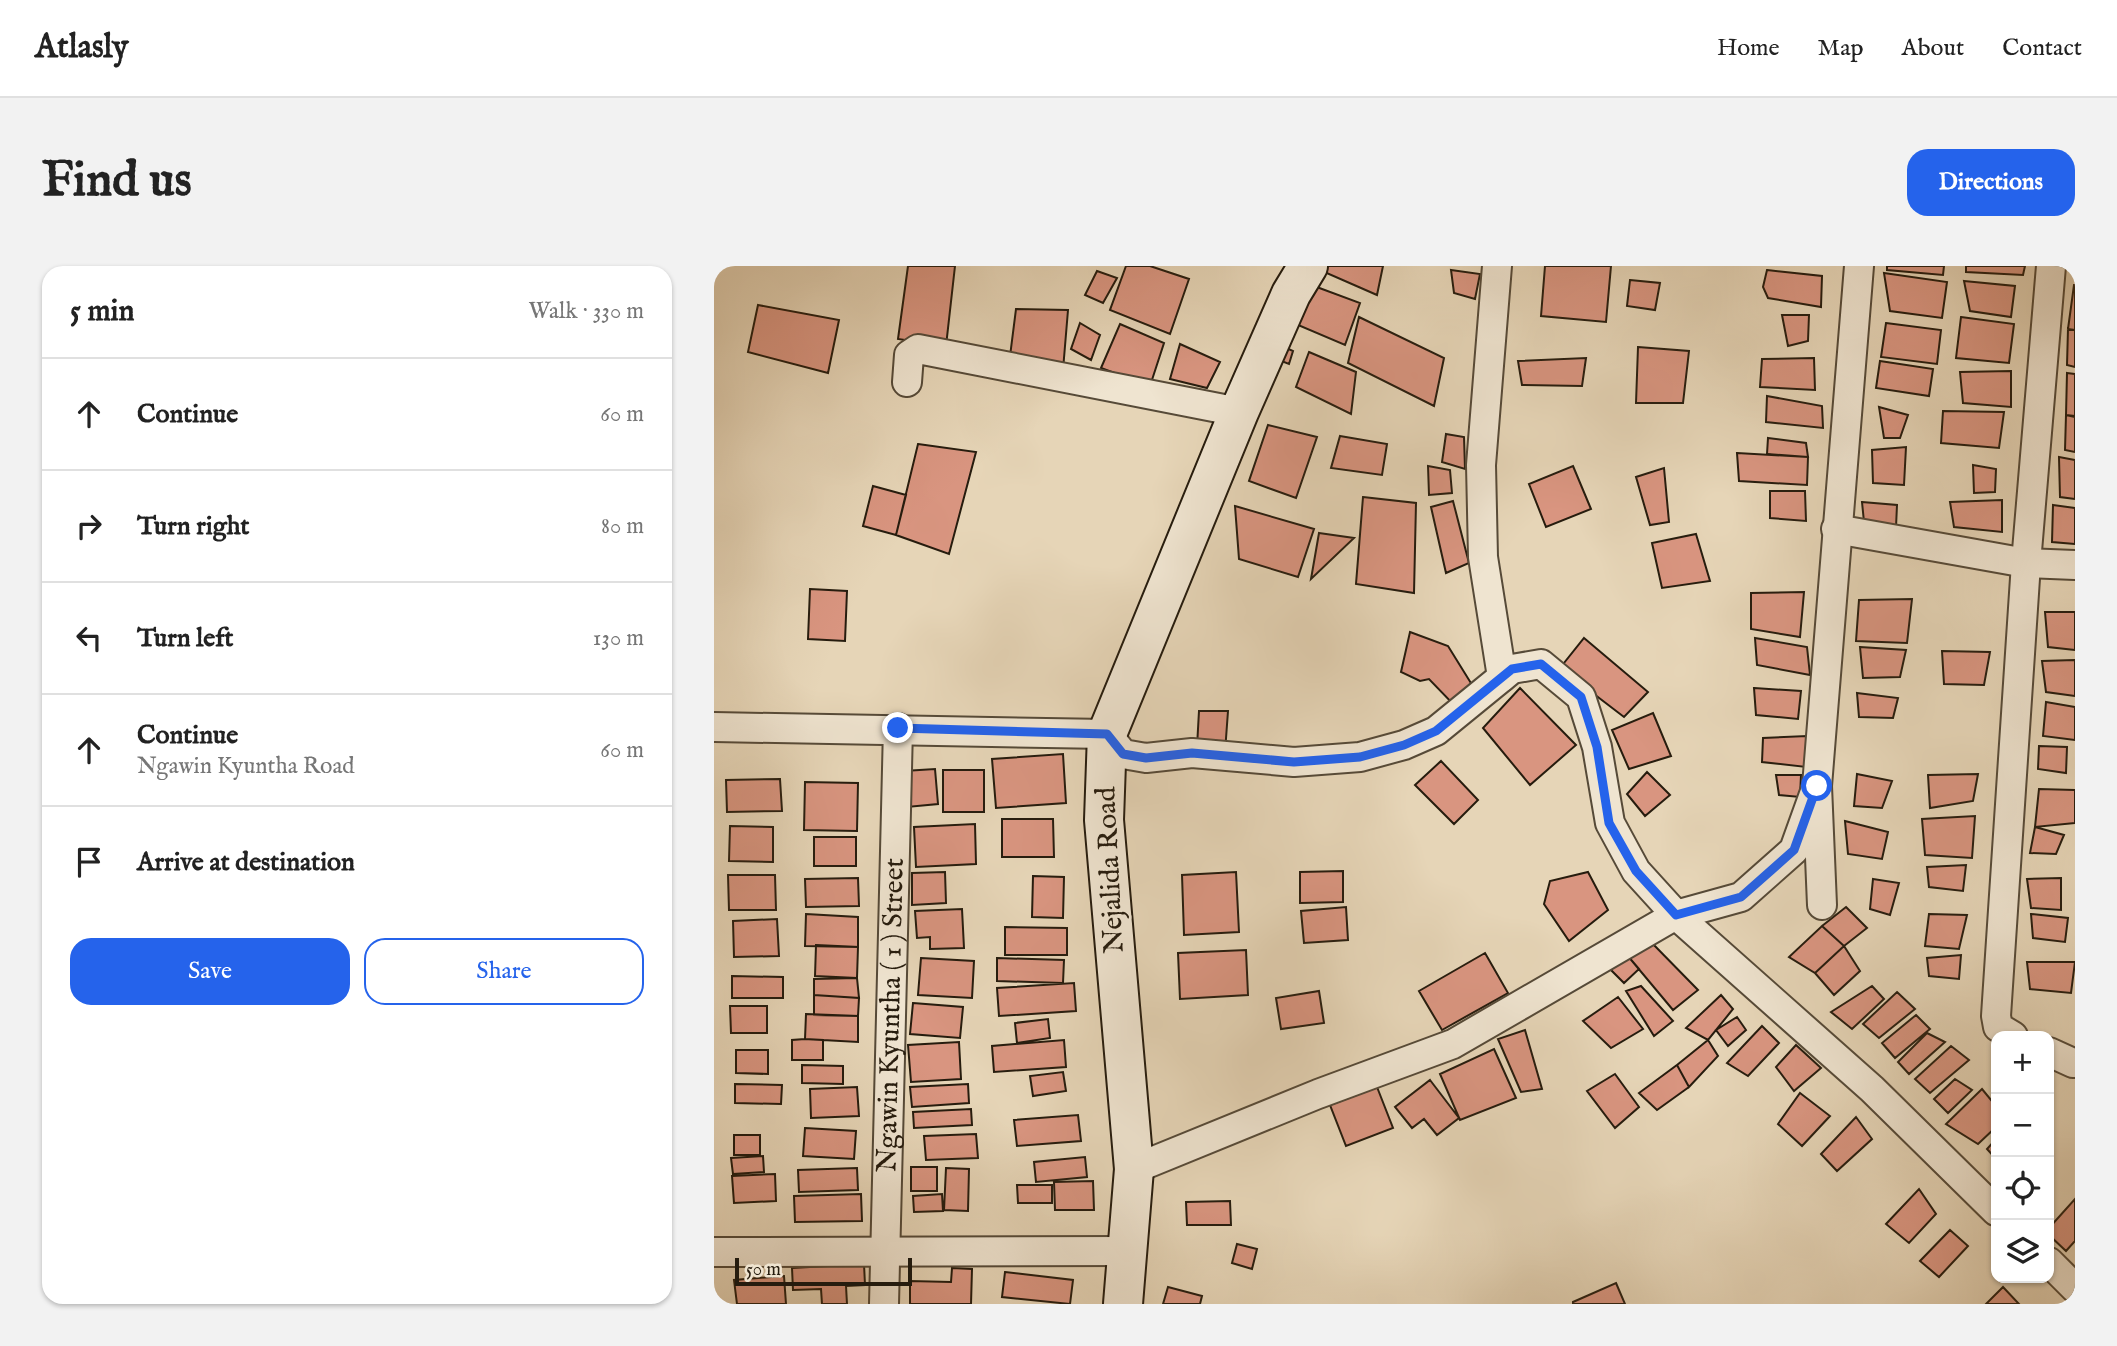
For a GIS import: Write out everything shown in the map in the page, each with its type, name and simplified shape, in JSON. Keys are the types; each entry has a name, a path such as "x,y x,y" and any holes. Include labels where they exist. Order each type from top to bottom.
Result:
{"main road":[{"name":"Nejalida Road","path":"1123,1304 1134,1168 1104,820 1107,734 1239,412 1291,294 1308,266"}],"street":[{"path":"1497,266 1481,465 1483,557 1502,677"},
{"path":"1822,905 1817,786 1859,266"},
{"path":"2005,1031 1998,1027 1996,1016 2026,563 2051,266"},
{"path":"906,382 909,355 918,349 1239,412"},
{"path":"1836,528 2026,563 2075,565"},
{"path":"714,727 898,728 1107,734 1123,754 1146,758 1192,753 1294,762 1360,757 1404,745 1436,731 1512,669 1541,664 1581,697 1597,747 1609,823 1636,871 1676,915 1872,1089 1991,1206"},
{"name":"Ngawin Kyuntha ( 1 ) Street","path":"884,1304 898,728"},
{"path":"1134,1168 1318,1094 1453,1044 1676,915 1741,897 1794,850 1817,786"},
{"path":"714,1252 1129,1251"},
{"path":"2054,1267 2075,1288"}],"building":[{"path":"908,266 955,266 946,346 898,339"},
{"path":"1126,266 1150,266 1189,279 1170,334 1110,310"},
{"path":"1324,266 1383,266 1377,295 1322,271"},
{"path":"1545,266 1611,266 1606,322 1541,316"},
{"path":"1887,266 1944,266 1943,275 1887,270"},
{"path":"1966,266 2025,266 2023,275 1966,272"},
{"path":"1451,270 1480,274 1475,299 1454,293"},
{"path":"1767,270 1822,276 1821,307 1768,298 1763,287"},
{"path":"1097,271 1117,278 1103,303 1085,295"},
{"path":"1884,273 1947,282 1942,318 1890,311"},
{"path":"1630,280 1660,283 1655,310 1627,306"},
{"path":"1964,281 2015,286 2011,317 1970,311"},
{"path":"2075,285 2075,330 2068,329"},
{"path":"1314,286 1360,303 1345,345 1298,325"},
{"path":"758,305 839,320 828,373 748,352"},
{"path":"1016,309 1068,310 1063,370 1009,364"},
{"path":"1782,315 1809,315 1808,341 1788,346"},
{"path":"1359,317 1444,358 1434,406 1348,363"},
{"path":"1961,317 2014,324 2009,363 1956,358"},
{"path":"1080,323 1100,335 1091,360 1071,349"},
{"path":"1886,323 1941,330 1937,364 1881,357"},
{"path":"1120,324 1164,343 1150,386 1101,368"},
{"path":"2068,329 2075,330 2075,367 2067,365"},
{"path":"1180,344 1220,362 1207,388 1170,379"},
{"path":"1280,345 1293,351 1289,364 1276,359"},
{"path":"1638,347 1689,351 1683,403 1636,403"},
{"path":"1309,352 1356,372 1351,414 1296,387"},
{"path":"1586,358 1582,386 1522,385 1518,361"},
{"path":"1814,358 1815,390 1760,387 1762,359"},
{"path":"1880,361 1933,369 1929,396 1876,388"},
{"path":"2011,371 2011,407 1963,403 1960,372"},
{"path":"2067,373 2075,374 2075,416 2066,415"},
{"path":"1767,396 1822,406 1823,428 1766,422"},
{"path":"1879,407 1908,415 1900,438 1884,438"},
{"path":"1943,411 2004,412 1999,448 1941,443"},
{"path":"2066,415 2075,417 2075,452 2065,450"},
{"path":"1268,425 1317,437 1296,498 1249,481"},
{"path":"1446,434 1464,437 1465,469 1442,462"},
{"path":"1340,436 1387,444 1382,475 1331,468"},
{"path":"1768,438 1806,443 1808,457 1767,454"},
{"path":"918,444 976,452 949,554 896,535"},
{"path":"1906,447 1904,485 1873,483 1872,450"},
{"path":"1737,453 1808,457 1807,485 1739,481"},
{"path":"2059,457 2075,460 2075,499 2060,497"},
{"path":"1973,465 1996,469 1995,492 1974,493"},
{"path":"1428,466 1450,470 1452,493 1429,495"},
{"path":"1573,466 1591,509 1546,527 1529,484"},
{"path":"1664,468 1669,522 1650,525 1636,477"},
{"path":"873,486 906,495 896,535 863,526"},
{"path":"1770,491 1805,491 1806,521 1770,518"},
{"path":"1363,497 1416,503 1414,593 1356,584"},
{"path":"2002,500 2002,532 1954,527 1950,502"},
{"path":"1453,501 1469,563 1446,573 1431,507"},
{"path":"1862,502 1897,505 1896,527 1864,522"},
{"path":"2053,505 2075,508 2075,544 2052,542"},
{"path":"1235,506 1314,529 1298,577 1239,559"},
{"path":"1319,533 1354,538 1311,579"},
{"path":"1696,534 1710,581 1662,588 1652,543"},
{"path":"810,589 847,591 845,641 808,639"},
{"path":"1804,592 1800,637 1751,629 1751,593"},
{"path":"1912,599 1907,643 1856,641 1859,600"},
{"path":"2045,612 2075,612 2075,650 2048,647"},
{"path":"1410,632 1448,646 1474,688 1454,705 1429,679 1420,681 1401,672"},
{"path":"1584,638 1648,692 1624,717 1560,668"},
{"path":"1755,638 1807,647 1810,675 1757,665"},
{"path":"1860,647 1906,650 1900,677 1863,678"},
{"path":"1942,651 1990,652 1984,685 1944,684"},
{"path":"2075,660 2075,696 2046,692 2042,661"},
{"path":"1520,688 1576,745 1530,785 1483,728"},
{"path":"1754,688 1801,691 1798,719 1756,715"},
{"path":"1857,693 1898,698 1893,718 1859,717"},
{"path":"2046,702 2075,707 2075,740 2043,736"},
{"path":"1199,711 1228,711 1225,752 1197,747"},
{"path":"1653,713 1671,756 1629,769 1612,730"},
{"path":"1807,736 1806,767 1762,762 1763,738"},
{"path":"2039,746 2067,747 2066,773 2038,769"},
{"path":"1063,754 1066,803 996,808 992,759"},
{"path":"1441,761 1478,800 1454,824 1415,785"},
{"path":"935,769 938,804 907,807 904,771"},
{"path":"943,770 984,770 984,812 943,812"},
{"path":"1647,772 1670,795 1645,816 1627,794"},
{"path":"1857,774 1892,781 1882,808 1854,806"},
{"path":"1978,774 1973,801 1930,808 1928,775"},
{"path":"1776,775 1801,775 1800,797 1779,795"},
{"path":"780,779 782,811 727,812 726,780"},
{"path":"805,782 858,783 857,831 804,830"},
{"path":"2039,789 2075,790 2075,823 2035,827"},
{"path":"1975,816 1972,858 1925,855 1922,819"},
{"path":"1002,819 1053,819 1054,857 1002,857"},
{"path":"1845,821 1888,832 1882,859 1848,854"},
{"path":"975,824 976,864 916,867 914,827"},
{"path":"730,826 773,827 773,862 729,861"},
{"path":"2035,827 2064,835 2056,854 2030,853"},
{"path":"814,837 856,837 856,866 814,866"},
{"path":"1966,865 1963,891 1929,887 1927,867"},
{"path":"1343,871 1343,902 1300,903 1300,872"},
{"path":"945,872 946,903 912,905 912,873"},
{"path":"1236,872 1239,932 1184,935 1182,875"},
{"path":"1588,872 1608,910 1569,941 1544,904 1550,881"},
{"path":"728,875 775,875 776,910 729,910"},
{"path":"1033,876 1064,877 1063,918 1032,917"},
{"path":"858,878 859,906 806,907 805,879"},
{"path":"2061,878 2061,910 2031,908 2027,879"},
{"path":"1873,879 1899,883 1890,915 1870,909"},
{"path":"1346,907 1348,940 1304,943 1301,911"},
{"path":"1846,907 1867,928 1844,946 1822,926"},
{"path":"962,909 964,948 930,949 930,937 917,938 915,911"},
{"path":"806,914 858,917 858,947 805,946"},
{"path":"1929,914 1967,915 1959,949 1925,946"},
{"path":"2031,914 2068,918 2065,942 2033,938"},
{"path":"777,919 779,956 734,957 733,921"},
{"path":"1822,926 1844,946 1815,973 1789,957"},
{"path":"1005,927 1067,928 1067,955 1005,955"},
{"path":"1650,941 1698,990 1673,1010 1627,955"},
{"path":"816,945 858,947 857,978 815,976"},
{"path":"1844,946 1860,971 1834,995 1815,973"},
{"path":"1246,950 1248,995 1180,999 1178,953"},
{"path":"1485,953 1508,993 1442,1030 1419,991"},
{"path":"1627,955 1639,969 1624,983 1609,968"},
{"path":"1961,955 1959,979 1929,976 1927,958"},
{"path":"921,958 974,961 972,998 918,995"},
{"path":"997,958 1064,960 1063,983 997,981"},
{"path":"2027,962 2075,962 2071,993 2030,989"},
{"path":"732,976 783,977 783,998 732,998"},
{"path":"857,978 859,998 814,995 814,979"},
{"path":"1074,983 1076,1011 999,1016 997,988"},
{"path":"1641,986 1673,1021 1654,1036 1626,991"},
{"path":"1872,986 1884,999 1852,1029 1831,1012"},
{"path":"1319,991 1324,1023 1281,1029 1276,998"},
{"path":"1897,992 1915,1009 1879,1038 1863,1024"},
{"path":"814,995 859,998 858,1016 814,1015"},
{"path":"1721,995 1733,1009 1708,1040 1686,1028"},
{"path":"1618,997 1643,1029 1611,1048 1583,1021"},
{"path":"913,1003 963,1007 960,1038 910,1034"},
{"path":"730,1006 767,1006 767,1033 731,1033"},
{"path":"806,1014 858,1016 858,1042 805,1039"},
{"path":"1916,1015 1930,1029 1895,1058 1882,1043"},
{"path":"1737,1017 1746,1030 1728,1046 1716,1030"},
{"path":"1048,1019 1050,1038 1017,1043 1015,1023"},
{"path":"1762,1026 1779,1043 1748,1076 1727,1063"},
{"path":"1525,1030 1542,1089 1521,1092 1498,1039"},
{"path":"1927,1033 1945,1042 1909,1074 1898,1062"},
{"path":"792,1040 823,1040 823,1060 792,1060"},
{"path":"1064,1040 1066,1067 994,1072 992,1046"},
{"path":"1708,1040 1718,1056 1689,1087 1677,1065"},
{"path":"959,1042 961,1079 911,1082 908,1045"},
{"path":"1796,1045 1821,1068 1794,1091 1776,1067"},
{"path":"1951,1046 1969,1060 1930,1093 1915,1079"},
{"path":"1494,1049 1516,1098 1460,1120 1440,1074"},
{"path":"736,1050 768,1050 768,1074 736,1073"},
{"path":"802,1065 843,1066 843,1084 802,1083"},
{"path":"1677,1065 1689,1087 1657,1110 1639,1093"},
{"path":"1063,1072 1066,1091 1033,1096 1030,1076"},
{"path":"1615,1074 1639,1107 1615,1128 1587,1091"},
{"path":"1955,1079 1972,1090 1948,1113 1934,1099"},
{"path":"1430,1080 1459,1118 1437,1135 1424,1119 1412,1128 1395,1107"},
{"path":"735,1084 782,1085 781,1104 735,1103"},
{"path":"968,1084 969,1103 912,1107 910,1087"},
{"path":"857,1087 859,1116 811,1118 810,1089"},
{"path":"1377,1087 1393,1128 1346,1146 1330,1105"},
{"path":"1982,1089 1991,1100 1991,1132 1978,1144 1946,1124"},
{"path":"1800,1093 1830,1116 1802,1146 1778,1124"},
{"path":"971,1109 972,1125 914,1128 913,1112"},
{"path":"1078,1115 1081,1141 1017,1146 1014,1120"},
{"path":"1856,1117 1872,1139 1837,1171 1821,1154"},
{"path":"805,1128 856,1131 854,1159 803,1156"},
{"path":"976,1134 978,1158 926,1160 924,1136"},
{"path":"734,1135 760,1135 760,1155 734,1155"},
{"path":"763,1156 764,1172 733,1174 731,1158"},
{"path":"1085,1157 1087,1177 1036,1182 1034,1162"},
{"path":"911,1167 937,1167 937,1191 911,1191"},
{"path":"857,1168 858,1190 799,1192 798,1170"},
{"path":"946,1168 969,1169 968,1211 944,1210"},
{"path":"775,1174 776,1201 734,1203 732,1176"},
{"path":"1093,1181 1094,1210 1055,1210 1054,1182"},
{"path":"1017,1185 1052,1185 1052,1203 1018,1203"},
{"path":"1919,1189 1936,1214 1909,1243 1886,1224"},
{"path":"861,1194 862,1221 795,1222 794,1196"},
{"path":"942,1194 943,1211 914,1212 913,1196"},
{"path":"2075,1199 2075,1241 2066,1251 2054,1240 2054,1222"},
{"path":"1230,1201 1231,1225 1187,1225 1186,1202"},
{"path":"1950,1230 1968,1246 1939,1277 1920,1261"},
{"path":"1237,1244 1257,1249 1252,1269 1232,1263"},
{"path":"864,1264 865,1285 846,1286 847,1304 822,1304 821,1289 793,1290 792,1268"},
{"path":"952,1268 972,1269 971,1304 910,1304 910,1281 951,1282"},
{"path":"1005,1272 1073,1280 1070,1304 1002,1297"},
{"path":"784,1276 786,1304 737,1304 734,1280"},
{"path":"1616,1283 1625,1304 1573,1304 1573,1302"},
{"path":"1168,1287 1202,1296 1200,1304 1163,1304"},
{"path":"2003,1287 2019,1304 1986,1304"}],"route":[{"path":"898,728 1107,734 1123,754 1146,758 1192,753 1294,762 1360,757 1404,745 1436,731 1512,669 1541,664 1581,697 1597,747 1609,823 1636,871 1676,915 1741,897 1794,850 1817,786"}]}
